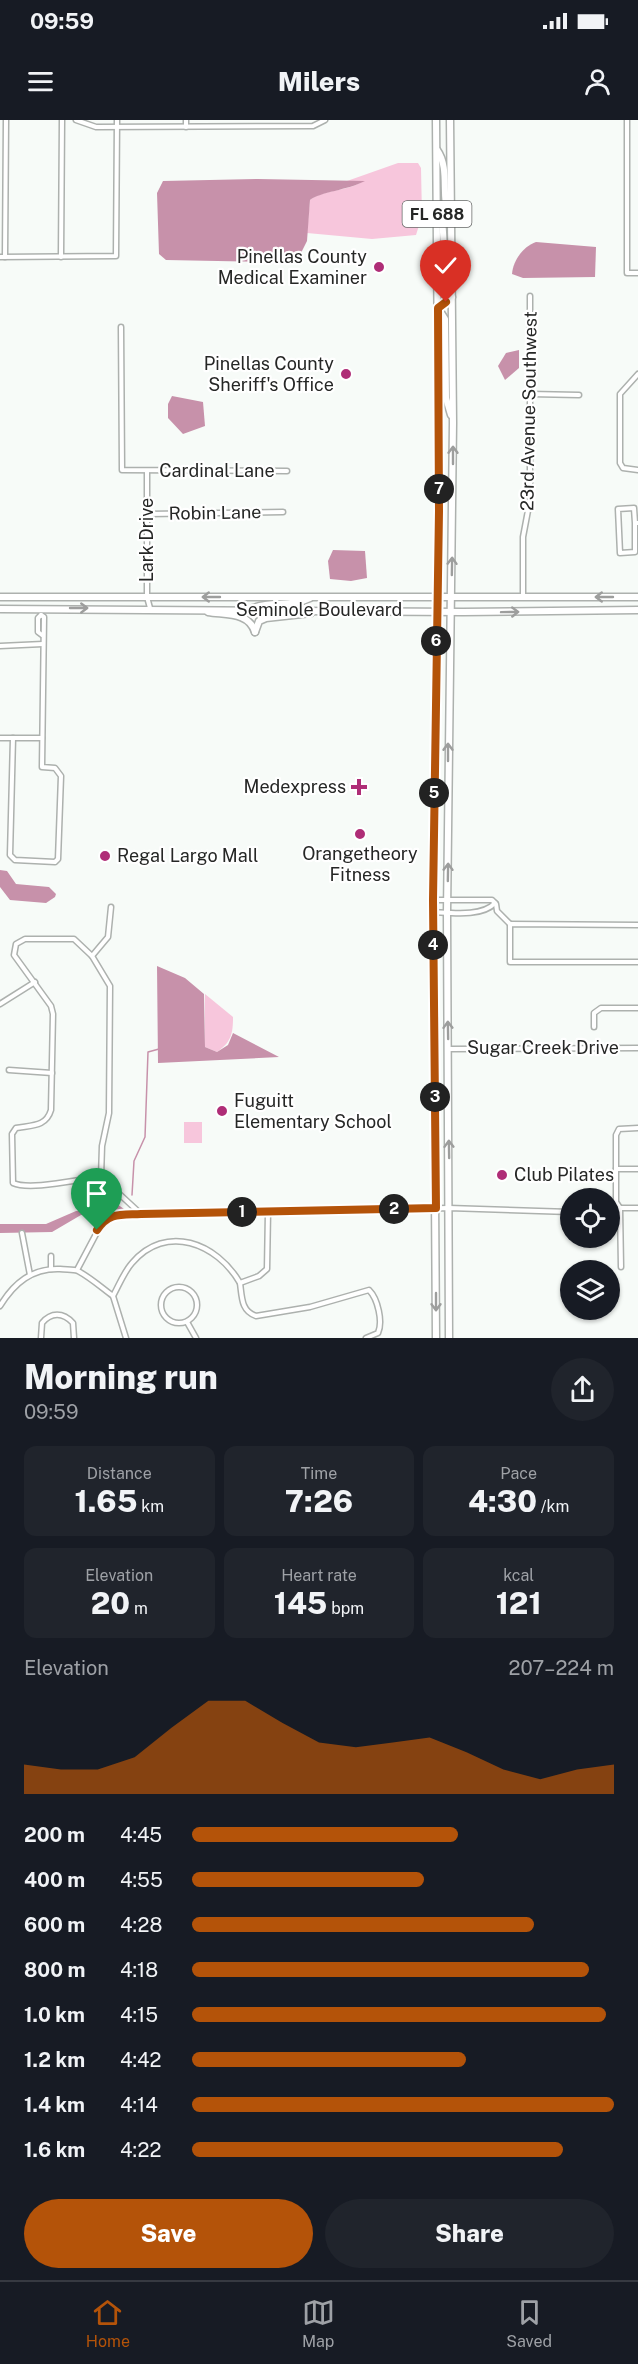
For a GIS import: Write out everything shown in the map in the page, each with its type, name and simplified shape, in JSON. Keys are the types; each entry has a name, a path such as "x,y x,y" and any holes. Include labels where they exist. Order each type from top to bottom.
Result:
{"main road":[{"name":"FL 688","path":"436,120 437,612 433,900 436,1338"},
{"name":"FL 688","path":"449,1338 447,901 453,423 450,120"},
{"path":"436,148 443,158 444,204 451,222"},
{"path":"437,202 443,227 444,260 452,275"},
{"path":"452,297 438,308 445,319 446,398 453,423"},
{"name":"Seminole Boulevard","path":"0,597 638,597"},
{"path":"250,609 265,604 300,603 312,597"},
{"name":"Seminole Boulevard","path":"0,609 41,612 150,608 437,612 638,610"},
{"path":"181,609 246,617 252,623 255,632 259,621 266,618 339,610"}],"street":[{"path":"6,120 3,156 2,257 116,256 117,120"},
{"path":"61,257 62,120"},
{"path":"76,120 90,126 117,127 313,126 324,121"},
{"path":"186,120 186,127"},
{"path":"627,120 627,273 638,273"},
{"name":"23rd Avenue Southwest","path":"523,598 524,537 530,500 530,296"},
{"name":"Cardinal Lane","path":"121,327 121,466 125,472 287,471"},
{"path":"638,374 625,387 618,403 620,463 623,468 638,470"},
{"path":"530,394 579,395"},
{"name":"Lark Drive","path":"147,472 147,597 150,608"},
{"path":"619,508 635,509 637,523 635,552 620,553 619,508"},
{"name":"Robin Lane","path":"147,514 283,512"},
{"path":"12,738 10,855 15,860 48,863 58,859 61,776 55,768 42,767 44,617 41,612"},
{"path":"41,612 38,618 38,629 42,635"},
{"path":"38,629 44,628"},
{"path":"0,646 43,644"},
{"path":"0,738 42,738"},
{"path":"433,900 492,900 497,911 510,924 638,925"},
{"path":"433,912 475,912 490,908 495,903"},
{"path":"92,956 108,937 111,907"},
{"path":"510,924 510,962 638,962"},
{"path":"100,1177 102,1146 109,1113 110,986 92,956 74,939 25,939 16,944 14,955 51,1006 53,1014 52,1073 49,1118 42,1124 16,1128 12,1134 13,1183 20,1186 37,1186 100,1177 141,1214"},
{"path":"0,1004 35,982"},
{"path":"594,1027 594,1013 601,1008 638,1008"},
{"name":"Sugar Creek Drive","path":"448,1049 638,1048"},
{"path":"9,1070 52,1073"},
{"path":"616,1188 617,1132 623,1128 638,1128"},
{"path":"616,1169 638,1169"},
{"path":"76,1270 104,1219 141,1214 436,1208 560,1212"},
{"path":"621,1267 620,1208 638,1208"},
{"path":"240,1283 258,1276 267,1269 268,1212"},
{"path":"22,1233 30,1275"},
{"path":"113,1296 131,1263 142,1253 170,1242 186,1242 212,1251 232,1270 240,1283 243,1305 248,1313 256,1316 310,1307 369,1290 373,1294 381,1326 378,1333 366,1338"},
{"path":"51,1256 51,1269"},
{"path":"0,1306 13,1287 30,1275 51,1269 76,1270 113,1296 126,1338"},
{"path":"172,1288 188,1289 194,1294 197,1310 187,1322 171,1321 162,1309 162,1300 172,1288"},
{"path":"40,1338 42,1323 53,1315 61,1315 72,1323 74,1338"},
{"path":"187,1322 196,1338"}],"shaded area":[{"path":"398,163 418,163 421,168 422,216 416,235 372,239 307,233 310,200 322,194 357,185 363,181 347,181"},
{"path":"258,179 365,181 310,200 307,241 299,257 264,262 166,260 159,254 157,193 163,181"},
{"path":"536,242 596,247 595,277 523,278 512,274 514,264 520,254"},
{"path":"519,350 519,368 505,380 498,366 506,353"},
{"path":"172,396 203,402 205,426 183,434 168,418 168,404"},
{"path":"333,550 365,551 367,578 351,581 330,579 328,561"},
{"path":"0,870 7,871 16,884 49,887 56,894 55,897 46,903 10,900 0,887"},
{"path":"157,966 185,978 204,994 205,1047 217,1052 228,1045 233,1033 279,1057 158,1063"},
{"path":"205,994 233,1017 230,1037 217,1052 205,1047"},
{"path":"184,1122 202,1122 202,1143 184,1143"},
{"path":"117,1204 124,1209 121,1213 81,1215 52,1232 0,1233 0,1224 46,1224 76,1211 110,1209"}],"waterway":[{"path":"132,1195 134,1161 145,1137 148,1052 159,1049"},
{"path":"85,1210 117,1207"}],"place":[{"name":"Pinellas County Medical Examiner","path":"379,267"},
{"name":"Pinellas County Sheriff's Office","path":"346,374"},
{"name":"Medexpress","path":"359,787"},
{"name":"Orangetheory Fitness","path":"360,834"},
{"name":"Regal Largo Mall","path":"105,856"},
{"name":"Fuguitt Elementary School","path":"222,1111"},
{"name":"Club Pilates","path":"502,1175"}],"route":[{"path":"97,1230 104,1219 111,1216 141,1214 436,1208 433,900 439,511 438,308 446,302"}]}
